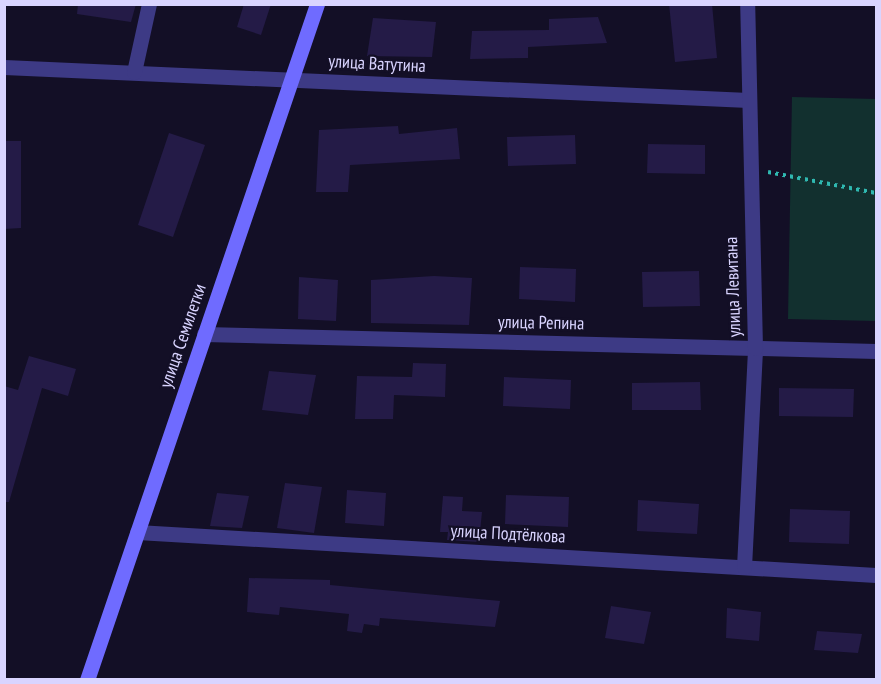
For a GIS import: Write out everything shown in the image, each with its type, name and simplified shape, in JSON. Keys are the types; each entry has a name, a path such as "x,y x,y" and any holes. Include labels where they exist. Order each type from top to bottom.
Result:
{"street":[{"path":"134,72 149,4"},
{"name":"улица Семилетки","path":"87,680 317,4"},
{"name":"улица Левитана","path":"744,567 754,348 747,4"},
{"name":"улица Ватутина","path":"4,67 748,100"},
{"name":"улица Репина","path":"204,334 876,351"},
{"name":"улица Подтёлкова","path":"137,532 876,575"}],"path":[{"path":"750,168 876,193"}],"green space":[{"path":"792,97 876,99 876,321 788,319"}],"building":[{"path":"78,4 136,4 131,22 77,14"},
{"path":"244,4 271,4 261,35 237,27"},
{"path":"669,4 712,4 717,58 675,62"},
{"path":"598,17 607,43 528,47 528,58 470,59 472,31 549,30 549,19"},
{"path":"373,18 436,22 432,57 367,56"},
{"path":"398,126 399,134 457,128 460,159 350,165 348,192 316,192 319,130"},
{"path":"169,133 205,145 173,237 138,225"},
{"path":"575,135 576,164 508,166 507,137"},
{"path":"4,141 21,141 21,228 4,229"},
{"path":"648,144 705,145 705,174 647,173"},
{"path":"520,267 576,269 575,302 519,299"},
{"path":"699,271 700,306 643,307 642,272"},
{"path":"434,276 472,278 469,325 371,323 371,280"},
{"path":"299,277 338,280 336,321 298,319"},
{"path":"29,356 76,369 68,396 42,388 9,502 4,502 4,386 18,390"},
{"path":"413,363 446,364 445,397 394,395 393,419 355,419 357,376 412,377"},
{"path":"269,371 316,375 308,415 262,410"},
{"path":"504,377 571,380 570,409 503,406"},
{"path":"700,382 701,410 632,410 632,383"},
{"path":"779,388 854,389 853,417 779,416"},
{"path":"285,483 322,487 314,533 277,528"},
{"path":"347,490 386,493 384,526 345,523"},
{"path":"217,493 249,496 242,528 210,526"},
{"path":"506,495 569,497 568,527 505,524"},
{"path":"443,496 463,497 462,511 482,512 479,542 447,540 448,532 440,532"},
{"path":"638,500 699,504 697,534 637,531"},
{"path":"790,509 850,511 849,544 789,542"},
{"path":"249,578 330,580 330,585 500,601 495,627 380,618 379,626 364,624 362,633 347,631 349,614 280,607 279,615 247,612"},
{"path":"611,606 651,612 644,644 605,638"},
{"path":"727,608 761,612 759,641 726,638"},
{"path":"817,631 862,634 858,653 814,650"}]}
